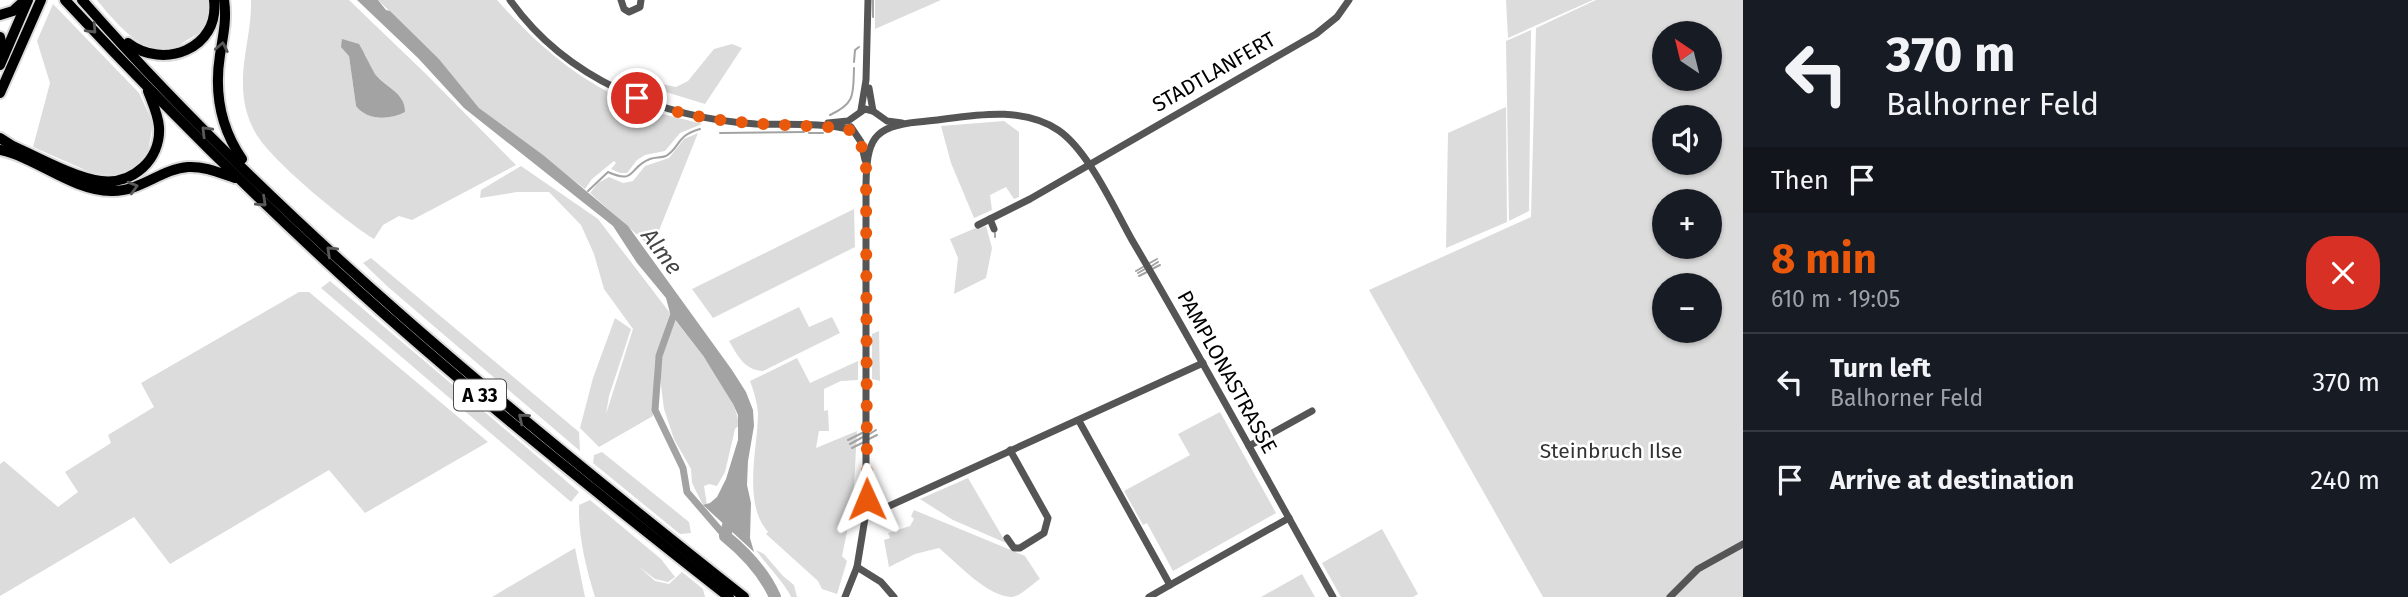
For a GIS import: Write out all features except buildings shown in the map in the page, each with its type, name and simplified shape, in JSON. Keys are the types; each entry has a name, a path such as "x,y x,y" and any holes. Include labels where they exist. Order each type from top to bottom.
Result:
{"highway":[{"path":"0,15 13,11 26,0"},
{"path":"2,60 26,0"},
{"path":"0,93 41,0"},
{"name":"A 33","path":"65,0 239,180 344,278 594,491 744,597"},
{"name":"A 33","path":"82,0 103,25 255,179 391,305 729,597"},
{"path":"103,25 139,51 151,55 174,54 196,45 205,35 215,9 214,0"},
{"path":"224,0 226,13 218,76 221,119 230,142 255,179"},
{"path":"0,37 2,60"},
{"path":"0,138 10,145 84,177 100,181 125,179 147,164 158,143 156,111 145,85"},
{"path":"0,150 82,185 110,191 125,191 178,169 190,167 207,168 239,180"}],"street":[{"path":"510,0 525,21 557,51 588,74 637,98 683,113 754,124 799,125 844,122 861,110 866,80 868,0"},
{"path":"621,0 624,9 629,12 640,7 641,0"},
{"name":"STADTLANFERT","path":"1088,165 1315,34 1337,17 1349,0"},
{"path":"866,80 882,127 871,143 866,166"},
{"path":"861,110 876,113 887,121 907,123"},
{"name":"PAMPLONASTRASSE","path":"907,123 1005,113 1035,118 1059,131 1079,149 1203,363 1333,597"},
{"path":"845,597 857,567 866,512 866,166 861,142 852,131 851,122 854,116"},
{"path":"858,138 867,140 888,128 907,123"},
{"path":"799,125 852,131"},
{"path":"978,225 1088,165"},
{"path":"990,219 994,229"},
{"path":"866,512 876,512 1203,363"},
{"path":"1249,446 1312,411"},
{"path":"1079,421 1170,585"},
{"path":"1007,538 1014,548 1020,548 1044,533 1048,518 1010,450"},
{"path":"1149,597 1289,518"},
{"path":"1670,597 1698,569 1743,544"},
{"path":"857,567 881,582 894,597"}],"green space":[{"path":"97,0 209,0 207,20 202,29 176,47 161,51 140,43 111,17"},
{"path":"251,0 349,0 516,165 412,220 399,216 383,225 374,239 345,219 292,173 263,144 255,132 243,91","holes":["365,54 377,76 403,101 405,112 393,117 379,118 366,114 356,106 349,56"]},
{"path":"378,0 497,0 543,46 595,85 642,107 702,124 680,133 665,151 645,155 637,160 627,173 611,169 616,163 614,161 592,179 585,189 479,108 439,59"},
{"path":"875,0 941,0 875,29"},
{"path":"1506,0 1593,0 1508,38"},
{"name":"Steinbruch Ilse","path":"1596,0 1743,0 1743,597 1543,597 1369,290 1531,217 1536,28"},
{"path":"53,4 139,93 153,123 148,151 134,168 114,175 92,173 33,147 50,83 37,41"},
{"path":"1531,30 1529,211 1509,221 1506,41"},
{"path":"732,44 742,48 705,104 627,80 676,87 688,81 714,49"},
{"path":"1506,107 1507,222 1446,248 1448,133"},
{"path":"1004,121 1019,132 1019,197 1014,199 1006,187 990,195 992,210 974,218 951,163 941,126"},
{"path":"698,133 652,248 590,193 598,183 609,177 623,183 633,181 645,166 669,158 684,139"},
{"path":"521,166 598,219 670,313 655,360 653,416 599,447 580,428 593,378 615,318 631,329 609,396 606,414 633,329 604,289 594,254 581,225 549,192 517,192 480,198 481,190"},
{"path":"854,209 855,247 713,318 692,289"},
{"path":"986,226 992,248 986,278 954,294 958,258 950,239"},
{"path":"371,258 579,432 580,451 388,287 363,263"},
{"path":"330,281 579,492 571,502 321,288"},
{"path":"299,292 309,292 488,442 365,513 329,470 170,564 134,517 0,596 0,464 4,461 58,507 78,492 65,472 111,443 108,435 154,407 141,383"},
{"path":"799,307 809,327 832,317 840,333 763,371 751,368 742,361 729,341"},
{"path":"675,320 723,385 731,399 739,425 735,429 725,472 717,486 704,486 707,505 703,505 692,483 691,469 674,439 664,409 660,378 662,357"},
{"path":"879,331 880,381 872,379 872,334"},
{"path":"797,358 810,383 858,361 858,380 841,381 824,389 824,411 828,410 829,431 819,431 816,448 857,431 853,503 842,556 847,561 837,594 822,589 818,581 766,534 768,532 755,506 753,474 758,413 750,381"},
{"path":"1220,412 1276,513 1173,571 1147,523 1143,525 1124,491 1190,455 1178,434"},
{"path":"602,452 689,522 691,533 680,534 593,463 594,455"},
{"path":"968,478 1006,543 953,520 920,499"},
{"path":"590,500 661,559 675,577 668,582 655,579 638,566 655,581 669,584 682,572 703,589 705,597 595,597 583,552 579,517 579,505"},
{"path":"914,510 1025,556 1040,579 1015,596 1003,596 973,578 939,548 915,554 889,567 884,540 890,538 888,533 910,526 914,519 911,516"},
{"path":"1382,529 1418,594 1413,597 1341,597 1322,563"},
{"path":"575,548 585,597 492,597"},
{"path":"756,550 764,554 794,585 797,597 791,597"},
{"path":"1302,574 1315,597 1261,597"}],"shaded area":[{"path":"357,0 378,0 439,59 479,108 543,155 628,226 732,370 746,392 753,410 754,426 747,485 751,503 750,538 754,552 703,505 717,497 726,479 738,440 738,415 704,357 670,313 666,298 637,263 613,226 464,108 418,58"},
{"path":"342,39 359,44 375,74 402,100 405,112 393,117 379,118 366,114 356,106 349,56 341,47"}],"waterway":[{"path":"873,0 873,17"},
{"path":"854,62 855,50 859,47"},
{"path":"830,115 849,102 854,68"},
{"path":"588,191 608,172 617,176 628,176 643,162 666,156 682,138 700,129"},
{"path":"720,133 804,132"},
{"path":"809,133 823,133"},
{"path":"1148,264 1157,259"},
{"path":"1150,267 1158,262"},
{"path":"1152,269 1160,265"},
{"path":"1136,271 1143,267"},
{"path":"1138,273 1145,269"},
{"path":"1139,276 1147,272"},
{"path":"676,308 659,356 655,410 683,468 687,492 725,536"},
{"path":"868,435 876,430"},
{"path":"848,440 862,433"},
{"path":"869,439 877,435"},
{"path":"850,444 863,437"},
{"path":"852,448 864,442"},
{"name":"Alme","path":"732,512 725,536 754,564 775,597"}],"route":[{"path":"637,98 683,113 754,124 844,128 852,131 861,142 866,166 867,499"}]}
